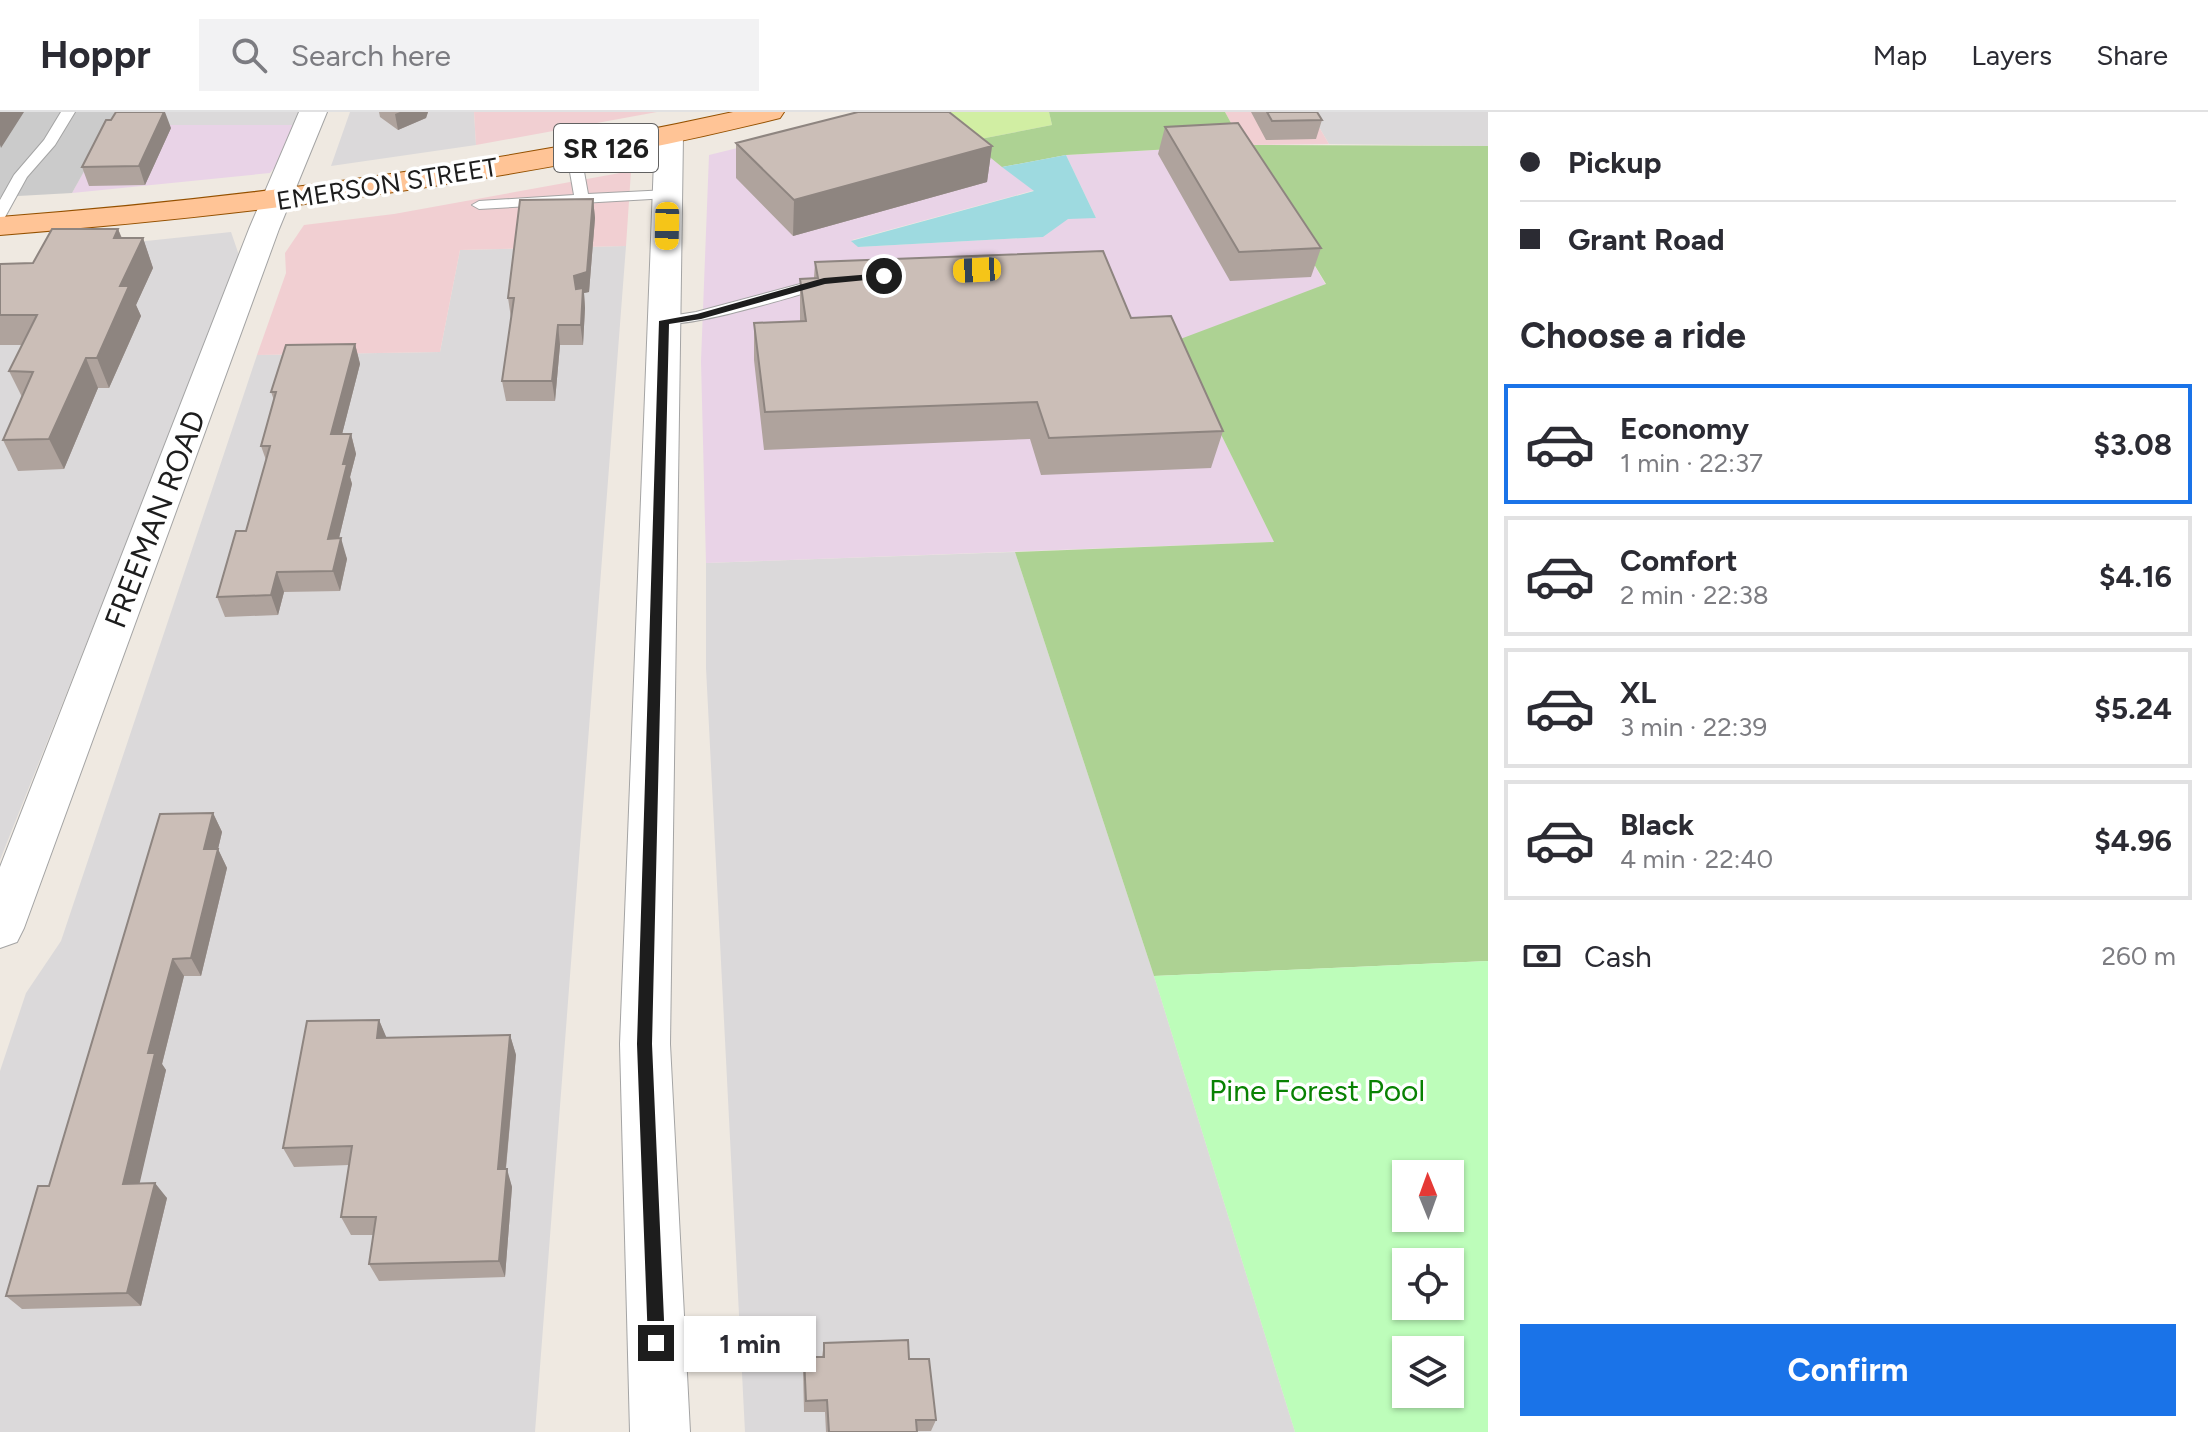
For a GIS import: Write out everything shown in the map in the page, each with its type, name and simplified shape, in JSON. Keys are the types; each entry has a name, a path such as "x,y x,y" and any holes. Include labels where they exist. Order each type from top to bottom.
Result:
{"main road":[{"name":"EMERSON STREET","path":"0,226 277,202 574,155 770,112"}],"street":[{"name":"FREEMAN ROAD","path":"0,928 313,112"},
{"path":"660,1432 645,1044 669,135"}],"lane":[{"path":"0,214 21,175 50,142 68,112"},
{"path":"574,155 582,199"},
{"path":"0,175 21,175"},
{"path":"479,205 668,194"},
{"path":"664,321 697,317 824,281 854,278"}],"shaded area":[{"path":"0,112 117,112 72,193 0,197"},
{"path":"117,112 301,112 296,125 109,125"},
{"path":"350,112 474,112 476,145 331,166"},
{"path":"474,112 657,112 476,145"},
{"path":"884,112 933,112 1035,190 852,240 858,247 1043,237 1068,218 1096,218 1066,155 1243,145 1326,285 1176,342 1274,542 706,563 701,361 709,155"},
{"path":"1225,112 1310,112 1329,144 1243,145"},
{"path":"1310,112 1488,112 1488,146 1329,144"},
{"path":"109,125 296,125 283,157 270,173 72,193"},
{"path":"631,171 626,246 460,250 440,352 257,355 286,273 285,253 304,225 394,214"},
{"path":"231,232 240,258 0,860 0,343 52,251"},
{"path":"626,246 535,1432 0,1432 0,1071 26,993 61,941 257,355 440,352 460,250"},
{"path":"1015,552 1154,976 1295,1432 745,1432 706,668 706,563"}],"green space":[{"path":"933,112 1049,112 1052,125 970,141"},
{"path":"1049,112 1225,112 1243,145 1488,146 1488,961 1154,976 1015,552 1274,542 1175,341 1326,284 1242,145 1066,155 1002,167 970,141 1052,125"},
{"name":"Pine Forest Pool","path":"1488,961 1488,1432 1295,1432 1154,976"}],"water":[{"path":"1066,155 1096,218 1068,219 1043,237 858,247 851,241 1034,191 1002,167"}],"building":[{"path":"116,112 164,112 139,166 82,167 106,120 111,120"},
{"path":"858,112 949,112 992,146 794,200 736,143"},
{"path":"1267,112 1317,112 1322,120 1272,121"},
{"path":"1238,123 1321,248 1239,252 1165,127"},
{"path":"593,199 587,272 574,276 576,289 583,288 581,325 558,325 552,381 502,381 514,298 508,298 520,200"},
{"path":"52,229 118,229 114,238 143,238 120,286 129,286 97,358 86,358 49,439 3,440 33,372 9,371 37,315 0,315 0,264 33,263"},
{"path":"1103,251 1131,318 1171,316 1223,431 1049,438 1037,402 765,412 754,323 806,321 800,279 818,278 815,262"},
{"path":"355,344 331,434 351,434 343,464 347,464 328,539 341,538 333,571 277,572 271,595 217,597 236,531 246,531 270,446 261,446 276,392 271,392 286,345"},
{"path":"213,813 204,849 218,849 191,958 173,959 148,1053 155,1053 123,1184 155,1183 127,1293 6,1296 38,1186 49,1186 160,814"},
{"path":"379,1020 377,1038 510,1035 498,1169 507,1169 499,1261 369,1264 376,1217 341,1217 352,1146 283,1148 307,1021"},
{"path":"908,1340 909,1359 929,1359 936,1420 916,1420 917,1432 829,1432 827,1400 806,1401 804,1357 824,1357 824,1343"}],"route":[{"path":"656,1343 645,1044 664,321 697,317 824,281 884,276"}]}
